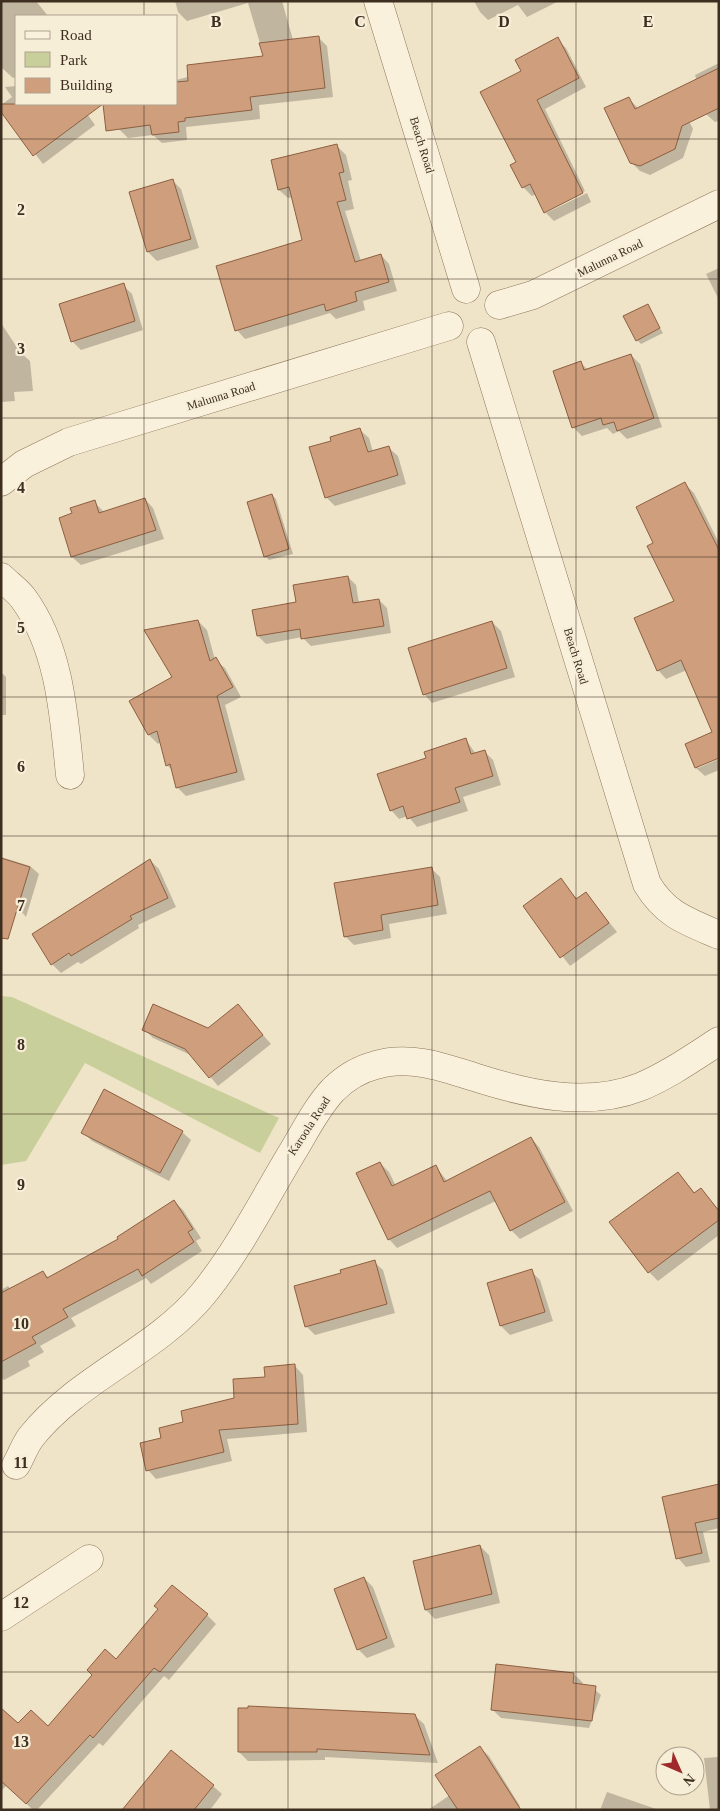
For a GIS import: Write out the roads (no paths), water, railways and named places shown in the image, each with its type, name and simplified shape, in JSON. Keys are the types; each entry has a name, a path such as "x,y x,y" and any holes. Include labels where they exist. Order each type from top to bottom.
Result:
{"street":[{"name":"Beach Road","path":"378,1 466,289"},
{"name":"Malunna Road","path":"499,305 533,295 719,204"},
{"path":"466,289 482,290 489,293 499,305 500,323 496,331 481,342 466,342 459,338 449,326 448,308 452,300 466,289"},
{"name":"Malunna Road","path":"1,482 24,464 69,442 449,326"},
{"name":"Beach Road","path":"481,342 647,884 657,900 671,913 719,935"},
{"path":"1,577 23,598 40,629 50,656 64,706 70,775"},
{"name":"Karoola Road","path":"16,1465 30,1439 56,1409 97,1377 178,1320 202,1294 226,1262 312,1119 333,1090 354,1073 377,1064 404,1061 440,1066 532,1093 578,1098 613,1096 641,1086 719,1041"},
{"path":"1,1617 89,1559"}]}
